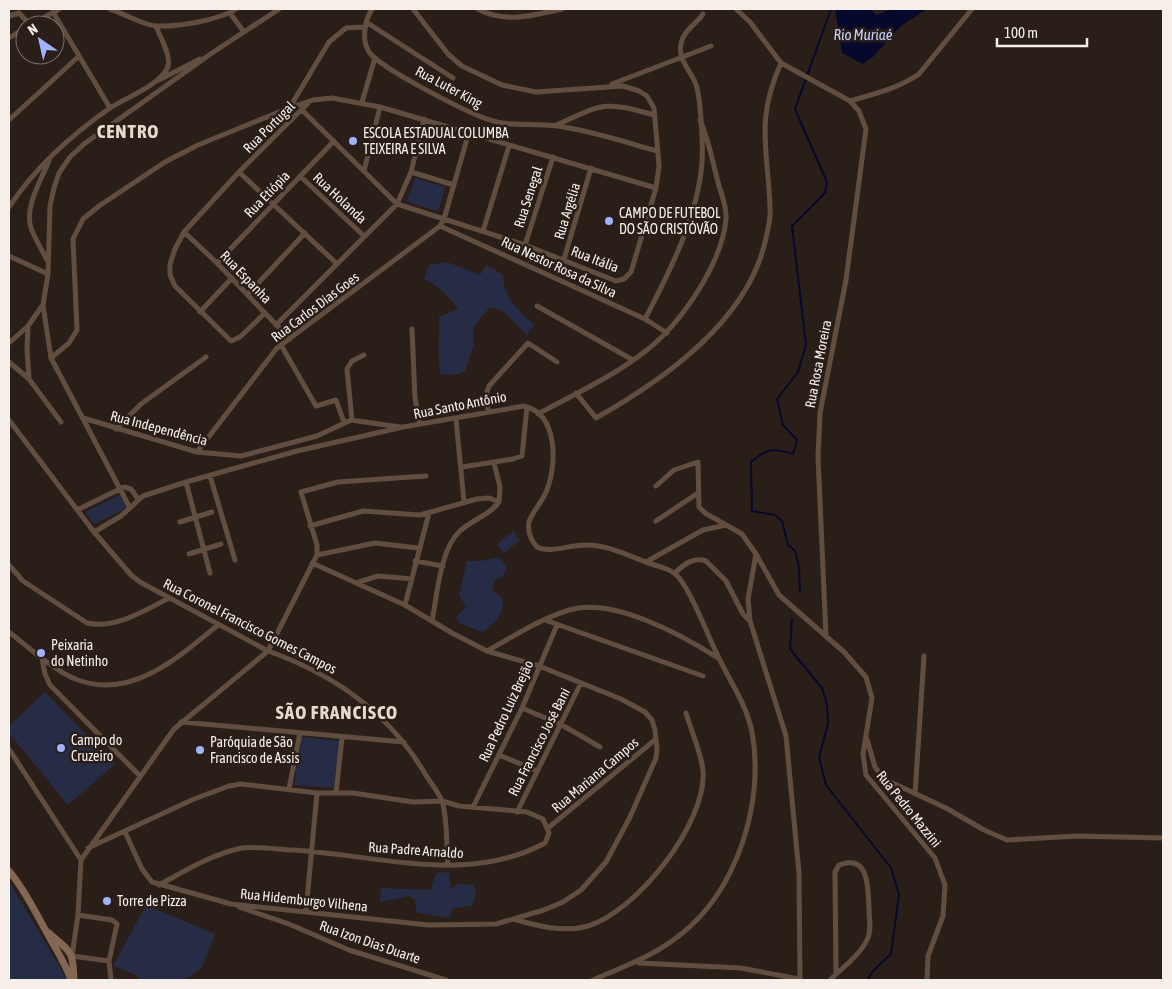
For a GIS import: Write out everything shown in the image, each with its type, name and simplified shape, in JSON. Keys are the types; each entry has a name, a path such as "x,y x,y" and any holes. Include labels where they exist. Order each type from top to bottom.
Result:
{"street":[{"path":"48,15 59,9"},
{"path":"110,9 156,26 200,21 230,13 236,9"},
{"path":"130,508 52,358 43,305 48,274 50,206 54,188 59,173 70,157 120,116 279,9"},
{"path":"362,102 375,58 366,46 365,25 372,9"},
{"name":"Rua Itália","path":"396,204 525,245 616,281 627,278 634,264 656,188 660,166 654,108 647,96 633,88 610,85 536,92 502,85 462,66 448,54 413,9"},
{"path":"478,9 494,16 517,18 562,9"},
{"path":"736,9 750,22 781,63 850,102 902,84 919,74 972,9"},
{"path":"9,16 18,12 21,15"},
{"path":"53,12 110,108"},
{"path":"230,13 244,32"},
{"path":"645,319 684,233 693,206 702,160 696,85 680,57 683,37 703,14"},
{"path":"289,108 329,42 346,28 365,25 453,78"},
{"path":"153,83 166,71 168,64 156,26"},
{"path":"610,85 711,46"},
{"path":"9,207 22,188 51,156 110,108 153,83 212,53"},
{"path":"9,120 78,57"},
{"name":"Rua Luter King","path":"375,58 463,109 488,120 520,125 557,125 595,133 657,151"},
{"path":"576,393 596,418 616,407 674,366 706,338 729,314 750,286 763,251 770,216 764,120 767,99 781,63"},
{"name":"Rua Portugal","path":"265,313 233,341 174,286 170,275 175,249 184,232 239,172 310,101 332,98 362,102 656,188"},
{"path":"52,358 69,343 78,330 72,252 73,239 83,219 124,188 165,162 198,145 310,101"},
{"name":"Rua Rosa Moreira","path":"826,636 818,457 820,413 846,280 865,140 864,121 850,102"},
{"name":"Rua Luter King","path":"557,125 590,110 610,104 654,116"},
{"path":"364,170 380,107"},
{"path":"302,110 396,204"},
{"path":"276,325 396,204 411,172 424,119"},
{"path":"538,414 633,360 667,333 692,302 714,259 726,221 724,204 708,139 700,120"},
{"name":"Rua Carlos Dias Goes","path":"196,452 253,376 281,345 440,226 444,219 469,132"},
{"name":"Rua Etiópia","path":"218,263 334,141"},
{"path":"482,231 509,146"},
{"path":"48,261 31,228 29,219 30,210 51,156"},
{"name":"Rua Senegal","path":"525,245 553,157"},
{"name":"Rua Argélia","path":"564,260 591,168"},
{"path":"239,172 336,263"},
{"path":"411,172 454,185"},
{"name":"Rua Holanda","path":"300,176 364,236"},
{"name":"Rua Nestor Rosa da Silva","path":"440,226 645,319 667,333"},
{"name":"Rua Espanha","path":"184,232 218,263 290,339"},
{"path":"248,294 306,233"},
{"path":"9,256 48,274"},
{"path":"200,312 232,278"},
{"path":"9,343 28,326 43,305"},
{"path":"537,306 633,360"},
{"path":"28,326 29,378"},
{"path":"412,329 414,398 420,424"},
{"path":"488,412 486,398 489,386 528,343 557,362"},
{"path":"281,345 316,406 336,400 344,422"},
{"path":"352,420 347,369 352,361 364,355"},
{"path":"116,429 141,404 206,357"},
{"path":"9,362 29,378 61,422"},
{"name":"Rua Santo Antônio","path":"138,500 150,493 186,482 297,452 376,435 403,427 456,419 516,406 527,407 538,414 548,428 554,455 550,481 530,521 528,529 533,543 537,547 546,549 587,544 602,547 674,572"},
{"path":"462,467 494,463 522,456 527,407"},
{"name":"Rua Independência","path":"83,418 196,452 241,456 317,436 344,422 352,420 403,427"},
{"path":"456,419 464,502"},
{"name":"Rua Coronel Francisco Gomes Campos","path":"9,420 76,510 131,575 218,625 344,687 368,704 404,742 442,801 448,866"},
{"path":"376,423 376,435"},
{"path":"656,486 674,470 698,462 698,493 701,510 742,534 756,554 779,595 826,636"},
{"path":"432,621 443,566 454,537 468,524 499,502 500,487 494,463"},
{"path":"210,476 235,560"},
{"path":"72,980 70,952 75,940 78,915 81,860 139,775 181,722 268,651 317,555 317,545 310,526 302,492 338,482 426,476"},
{"path":"186,482 210,573"},
{"path":"76,510 120,489 129,488 138,500 130,508 94,532"},
{"path":"656,521 698,493"},
{"path":"310,526 364,511 410,515 429,513 484,498 499,502"},
{"path":"180,522 212,512"},
{"path":"405,605 418,548 429,513"},
{"path":"646,562 703,530 726,525"},
{"path":"189,554 221,544"},
{"path":"317,555 375,544 418,548"},
{"path":"638,962 741,968 799,980 800,873 786,736 750,621 748,599 756,554"},
{"path":"593,980 638,962 680,936 698,920 711,904 730,872 748,816 754,770 752,733 737,688 719,658 688,592 674,572 693,560 706,561 726,581 742,614 750,621"},
{"path":"415,561 443,566"},
{"path":"312,563 405,605 487,651 539,666 621,698 645,712 652,720 656,739"},
{"path":"9,565 22,581 87,623 99,625 127,618 169,598"},
{"path":"359,583 384,576 412,579"},
{"path":"487,651 545,619 582,608 621,612 685,639 719,658"},
{"path":"545,619 703,676"},
{"path":"9,632 42,658 77,680 94,684 125,682 156,671 218,625"},
{"name":"Rua Pedro Luiz Brejão","path":"473,806 522,708 558,625"},
{"name":"Rua Pedro Mazzini","path":"826,636 856,664 866,677 872,698 863,754 866,775 935,858 946,885 943,916 928,956 927,980"},
{"path":"915,794 924,656"},
{"path":"42,658 45,674 50,685 139,775"},
{"name":"Rua Francisco José Bani","path":"517,812 562,725 581,683"},
{"path":"522,708 562,725 600,747"},
{"path":"513,919 561,930 588,926 616,912 638,893 668,859 694,815 700,796 703,771 686,713"},
{"path":"181,722 342,738 404,742"},
{"path":"289,789 300,733"},
{"path":"866,736 879,774 915,794 946,808 984,830 1007,840 1077,836 1163,838"},
{"path":"336,793 342,738"},
{"name":"Rua Mariana Campos","path":"548,828 656,739"},
{"name":"Rua Hidemburgo Vilhena","path":"158,885 231,904 428,925 496,924 563,902 581,890 606,862 651,773 656,758 656,739"},
{"path":"9,749 81,860"},
{"path":"499,755 538,771"},
{"path":"88,848 194,799 229,786 251,785 413,802 442,801 534,814 543,819 548,828"},
{"path":"306,912 317,793"},
{"name":"Rua Padre Arnaldo","path":"158,885 208,859 243,848 312,851 448,866 488,863 522,854 545,843 548,838 548,828"},
{"path":"124,832 146,876 158,885"},
{"path":"830,980 836,974 864,946 870,930 866,875 859,866 851,863 837,866 834,884 836,974"},
{"path":"9,871 21,885 72,980"},
{"name":"Rua Izon Dias Duarte","path":"231,904 289,924 349,950 446,980"},
{"path":"78,915 112,920 118,926 110,961 111,980"},
{"path":"44,927 70,952 110,961"},
{"path":"61,957 70,952"}],"shaded area":[{"path":"415,178 445,187 438,211 407,202"},
{"path":"447,262 480,275 486,265 503,275 509,297 534,325 527,335 503,311 490,307 473,327 474,344 465,371 458,374 441,374 438,353 439,317 458,309 443,291 424,279 429,265"},
{"path":"119,495 127,508 94,524 85,512"},
{"path":"513,531 520,540 504,553 497,544"},
{"path":"499,557 507,567 504,575 494,581 492,590 503,599 500,614 495,622 483,632 461,624 456,618 466,606 459,596 467,561 481,561"},
{"name":"Campo do Cruzeiro","path":"45,692 115,764 68,805 9,733 9,726"},
{"path":"302,737 341,741 333,788 294,785"},
{"path":"449,872 451,889 458,884 474,885 476,894 472,905 452,909 449,918 416,912 415,900 409,896 380,902 381,888 431,890 436,873"},
{"path":"9,881 65,976 66,980 9,980"},
{"path":"146,905 215,934 202,967 187,978 188,980 139,980 139,976 113,966"}],"water":[{"name":"Rio Muriaé","path":"835,9 871,9 876,15 892,9 927,9 901,26 873,57 863,64 842,53"}],"waterway":[{"path":"800,592 799,566 795,551 788,545 782,521 775,515 752,511 751,462 770,450 793,454 797,440 783,425 777,399 798,372 806,345 792,226 825,193 827,182 795,109 831,9"},
{"path":"792,619 790,649 822,688 827,705 828,724 819,757 826,785 891,868 899,894 891,954 873,971 867,980"}],"place":[{"name":"ESCOLA ESTADUAL COLUMBA TEIXEIRA E SILVA","path":"353,141"},
{"name":"CAMPO DE FUTEBOL DO SÃO CRISTÓVÃO","path":"609,221"},
{"name":"Peixaria do Netinho","path":"41,653"},
{"name":"Campo do Cruzeiro","path":"61,748"},
{"name":"Paróquia de São Francisco de Assis","path":"200,750"},
{"name":"Torre de Pizza","path":"107,901"}],"district":[{"name":"CENTRO","path":"128,131"},
{"name":"SÃO FRANCISCO","path":"337,712"}]}
